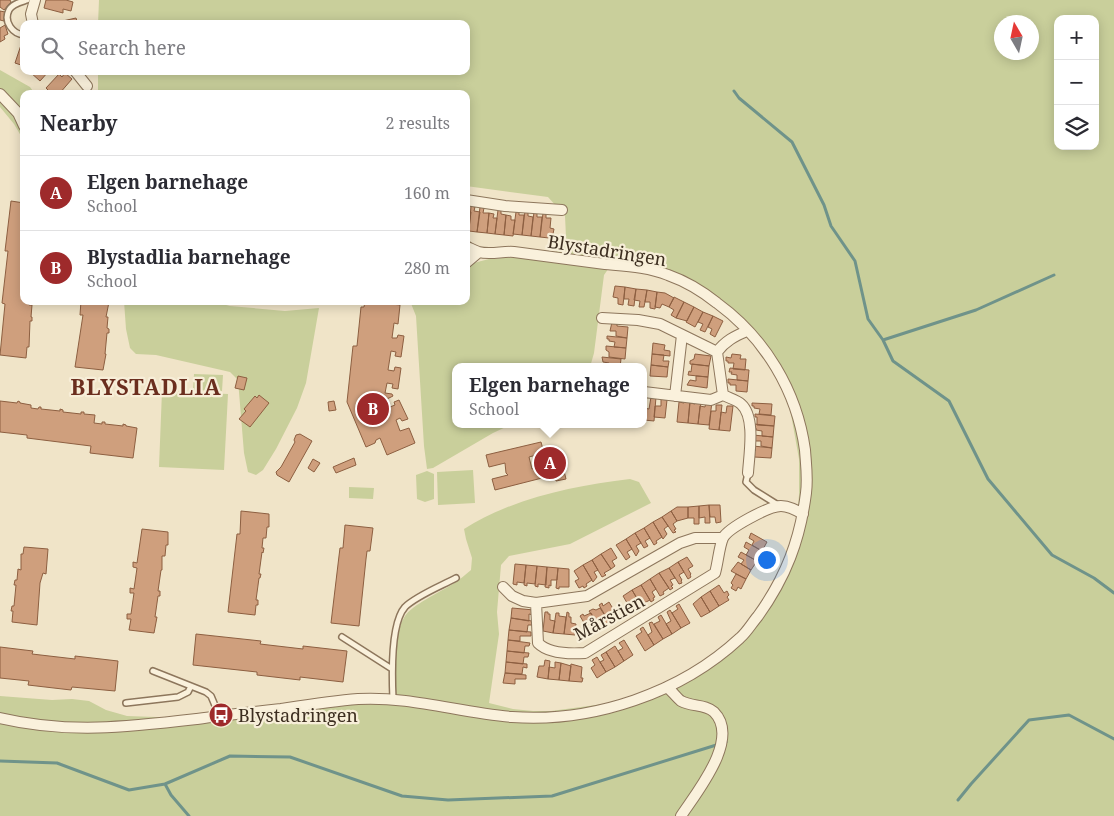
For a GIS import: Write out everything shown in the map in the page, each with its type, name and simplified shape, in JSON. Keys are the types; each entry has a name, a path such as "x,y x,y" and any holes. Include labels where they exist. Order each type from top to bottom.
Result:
{"street":[{"path":"32,20 31,14 35,0"},
{"path":"78,75 87,86"},
{"path":"0,94 20,118"},
{"path":"470,201 505,206 562,210"},
{"path":"470,248 479,252 470,260"},
{"name":"Blystadringen","path":"0,718 33,724 84,729 143,725 340,701 393,699 511,717 572,716 631,702 668,687 713,659 742,636 772,597 782,578 798,540 808,482 803,440 797,416 789,391 778,369 764,349 730,313 694,287 667,274 640,268 587,265 507,252 479,252"},
{"path":"602,318 638,320 660,324 717,352"},
{"path":"723,395 717,352 732,338 747,331"},
{"path":"675,396 682,335"},
{"path":"647,392 711,400 723,395 741,404 746,411 750,423 748,473"},
{"path":"723,538 728,532 766,510 781,506 792,508 803,514"},
{"name":"Mårstien","path":"695,538 723,538 715,573 585,653 571,654 543,649 538,643 536,603 587,596 680,542 695,538"},
{"path":"503,587 512,596 523,601 536,603"},
{"path":"668,687 681,700 693,705 707,707 714,713 721,726 720,750 711,769 681,816"}],"lane":[{"path":"20,34 13,32 8,16 12,6 27,0"},
{"path":"470,253 479,252"},
{"path":"748,473 746,482 754,490 781,506"},
{"path":"393,699 392,669 398,620 405,607 413,601 456,578"},
{"path":"342,637 392,669"},
{"path":"154,670 201,689 211,696 220,716"},
{"path":"126,703 178,697 188,692 191,686"}],"green space":[{"path":"99,0 1114,0 1114,816 0,816 0,696 89,701 106,710 127,716 184,718 384,700 393,682 397,637 405,616 420,603 453,584 471,570 472,558 464,529 503,509 544,495 587,485 630,479 639,482 651,503 570,544 509,556 501,565 497,612 499,634 489,703 513,709 551,711 611,703 646,691 699,666 731,641 768,600 795,539 799,495 799,459 789,403 754,341 692,282 668,270 611,265 604,275 591,363 452,363 452,428 504,428 433,468 427,469 416,316 412,305 470,305 470,264 489,259 547,255 561,250 566,237 565,216 548,197 470,187 470,90 98,90 98,75 470,75 470,20 98,20"},
{"path":"0,70 32,90 20,90 20,134 0,107"},
{"path":"124,305 226,305 285,311 319,308 306,383 297,408 263,470 256,475 248,472 244,453 238,380 230,372 156,355 136,354 130,348"},
{"path":"194,374 223,375 222,391 193,390"},
{"path":"162,391 228,394 224,470 159,467"},
{"path":"473,470 475,503 438,505 437,472"},
{"path":"427,471 434,474 434,499 425,502 417,499 416,475"},
{"path":"349,487 374,488 373,499 349,498"}],"building":[{"path":"0,0 10,0 11,2 4,10 0,7"},
{"path":"46,0 73,2 71,11 63,9 63,13 44,8"},
{"path":"0,11 5,12 4,21 0,20"},
{"path":"5,25 8,34 0,42 0,28"},
{"path":"20,48 20,65 15,63"},
{"path":"33,75 45,75 40,81"},
{"path":"58,75 62,77 67,75 72,79 62,90 48,90 46,88"},
{"path":"11,201 20,202 20,305 32,305 32,321 30,321 29,347 27,347 26,358 0,355 5,304 2,303 8,251 5,251"},
{"path":"471,206 475,207 474,211 480,212 477,232 470,231"},
{"path":"480,207 484,208 483,213 489,213 487,233 477,232"},
{"path":"498,210 501,210 501,214 506,215 504,235 495,234"},
{"path":"525,211 528,211 528,216 533,217 531,236 522,235"},
{"path":"516,212 519,212 519,215 524,215 522,235 513,234"},
{"path":"534,212 537,213 537,217 542,217 540,237 531,236"},
{"path":"489,213 494,214 493,218 497,218 495,234 487,233"},
{"path":"543,213 546,214 546,218 551,218 550,228 554,229 553,234 549,234 549,238 540,237"},
{"path":"506,215 511,216 511,220 515,220 513,236 504,235"},
{"path":"615,286 625,287 623,305 618,304 618,298 613,297"},
{"path":"625,287 636,289 634,306 628,305 629,299 624,299"},
{"path":"636,289 647,290 644,307 639,307 640,301 634,300"},
{"path":"647,290 657,292 655,309 650,308 650,302 645,302"},
{"path":"657,292 665,293 674,298 669,307 662,304 660,308 655,307"},
{"path":"674,297 684,302 676,318 671,315 674,310 669,307"},
{"path":"684,302 694,307 687,321 676,318"},
{"path":"81,305 108,305 106,317 108,317 107,328 109,333 107,333 103,370 75,367 83,315 80,315"},
{"path":"364,305 400,305 398,324 394,323 392,338 397,338 398,335 404,336 401,357 395,356 396,352 391,351 388,370 394,371 395,367 401,368 398,389 392,388 393,384 387,383 385,393 392,394 393,396 387,399 390,407 399,400 408,419 402,421 400,418 396,420 400,431 409,428 415,443 387,455 380,438 375,443 366,447 347,402 353,346 357,346 361,307 364,307"},
{"path":"694,307 703,312 695,327 686,322"},
{"path":"703,312 713,316 705,332 700,330 703,324 698,322"},
{"path":"713,316 723,321 715,337 710,334 712,329 708,327"},
{"path":"612,322 617,323 617,326 628,327 627,338 616,336 616,331 610,331"},
{"path":"607,336 627,338 626,348 614,347 615,342 609,341"},
{"path":"653,343 665,345 664,350 670,351 670,356 652,354"},
{"path":"606,346 626,348 625,359 609,357"},
{"path":"652,354 664,355 663,361 669,361 668,367 651,365"},
{"path":"695,354 711,356 709,366 690,364"},
{"path":"732,354 741,355 740,359 746,359 745,370 733,369 734,363 726,361 726,357 731,358"},
{"path":"602,357 621,359 620,363 603,362"},
{"path":"692,364 709,366 708,377 688,375 689,371 691,372"},
{"path":"651,365 668,367 667,377 650,376"},
{"path":"730,368 749,370 748,381 737,380 737,375 729,372"},
{"path":"238,376 247,378 244,390 235,388"},
{"path":"696,376 708,377 707,388 687,385 690,380 696,381"},
{"path":"728,379 748,381 747,392 736,391 736,385 730,385"},
{"path":"259,395 269,403 250,427 239,419 246,411 244,409 255,396 257,398"},
{"path":"651,397 656,397 654,421 647,420 647,409 649,409"},
{"path":"661,399 667,400 665,418 654,417 655,406 661,406"},
{"path":"684,399 690,400 688,423 677,422 679,402 684,403"},
{"path":"695,400 701,401 698,424 688,423 690,403 695,404"},
{"path":"0,401 17,403 18,401 31,405 31,408 38,409 41,407 41,409 60,411 60,409 63,412 81,414 81,412 84,412 84,414 95,415 94,423 102,424 102,422 105,422 105,424 123,426 123,424 137,428 133,458 90,453 91,446 27,438 27,435 0,432"},
{"path":"334,401 336,410 329,411 328,402"},
{"path":"706,401 712,402 709,425 698,424 700,406 705,407"},
{"path":"752,403 772,404 771,415 759,414 760,409 754,408"},
{"path":"716,405 722,405 719,430 709,429 711,411 716,411"},
{"path":"727,406 733,406 730,431 719,430 721,412 726,413"},
{"path":"755,414 775,416 774,426 757,425"},
{"path":"754,424 774,426 773,437 762,436 762,431 756,430"},
{"path":"300,434 312,441 289,482 277,475 276,472 281,467 295,442 296,435"},
{"path":"753,435 773,437 772,448 761,446 761,441 755,441"},
{"path":"541,442 544,453 529,457 532,469 543,466 546,477 495,490 492,479 508,475 505,463 489,467 486,455"},
{"path":"753,446 772,448 771,458 754,457 754,451 756,450 752,449"},
{"path":"558,453 560,463 550,465 548,455"},
{"path":"354,458 356,465 336,473 333,467"},
{"path":"313,459 320,463 314,472 308,468"},
{"path":"564,471 566,479 556,481 554,474"},
{"path":"709,505 710,523 705,523 705,517 699,518 699,506"},
{"path":"709,505 720,505 721,522 716,523 715,517 710,517"},
{"path":"699,506 699,524 694,524 694,518 688,518 688,507"},
{"path":"677,507 688,507 688,518 677,521 671,511"},
{"path":"241,511 269,514 269,527 267,527 266,538 263,538 262,548 264,548 256,600 258,600 258,605 256,605 255,615 228,612 237,534 240,534"},
{"path":"671,511 677,521 673,524 676,532 673,533 662,517"},
{"path":"662,517 668,526 664,529 667,534 663,539 653,522"},
{"path":"653,522 662,537 654,545 644,528"},
{"path":"345,525 373,528 370,551 367,551 359,626 331,623 340,548 343,548"},
{"path":"644,528 650,538 645,541 648,546 644,548 635,533"},
{"path":"142,529 168,532 168,545 166,545 165,556 162,556 162,570 158,591 160,591 160,596 158,596 154,633 129,630 131,619 127,619 127,614 131,614 134,593 130,593 130,588 134,589 137,568 133,567 133,562 137,563"},
{"path":"635,533 641,543 636,546 639,551 636,556 626,539"},
{"path":"751,533 767,542 762,551 752,545 754,541 749,538"},
{"path":"626,539 632,549 627,552 630,557 626,560 616,545"},
{"path":"746,542 762,551 757,561 746,555 749,550 744,547"},
{"path":"24,547 48,549 46,574 43,573 40,583 37,625 12,622 13,611 11,611 12,606 14,606 16,585 14,585 15,580 17,580 18,569 21,570 21,554 23,554"},
{"path":"611,548 617,558 612,561 615,566 611,569 601,554"},
{"path":"741,552 757,561 751,570 741,564 744,560 738,557"},
{"path":"601,554 611,569 604,573 606,575 602,577 592,560"},
{"path":"687,557 693,566 688,569 691,577 688,579 678,562"},
{"path":"592,560 598,570 594,572 597,577 593,582 583,565"},
{"path":"678,562 684,572 679,575 682,583 679,584 669,568"},
{"path":"738,562 751,570 746,579 731,571"},
{"path":"515,564 526,565 524,583 517,582 517,585 513,584"},
{"path":"526,565 537,566 535,584 527,583 527,586 524,585"},
{"path":"583,565 592,580 584,588 583,586 579,588 575,581 579,579 574,571"},
{"path":"537,566 547,567 546,585 538,584 538,587 535,586"},
{"path":"547,567 558,568 557,580 551,580 549,588 545,587"},
{"path":"558,568 569,569 569,587 556,588"},
{"path":"669,568 675,578 670,580 673,588 670,590 659,573"},
{"path":"659,573 669,588 660,596 650,579"},
{"path":"736,574 746,579 741,589 738,587 736,591 731,588 733,585 731,583"},
{"path":"650,579 656,589 652,592 655,597 651,602 641,585"},
{"path":"641,585 650,600 644,603 645,605 642,607 632,590"},
{"path":"719,585 724,593 727,591 729,600 719,606 710,591"},
{"path":"632,590 641,605 633,613 623,596"},
{"path":"710,591 719,606 710,612 701,597"},
{"path":"701,597 710,612 701,617 693,604"},
{"path":"609,602 618,617 609,622 599,605 602,603 603,606"},
{"path":"679,604 690,623 681,628 672,613 678,609 676,606"},
{"path":"512,608 534,610 533,615 529,614 529,621 511,618"},
{"path":"600,608 609,622 600,628 589,611"},
{"path":"670,610 681,628 672,634 666,624 671,621 667,612"},
{"path":"545,612 550,614 550,620 555,621 553,633 543,631"},
{"path":"567,612 569,617 571,617 571,623 576,624 575,635 564,634"},
{"path":"556,613 559,613 559,616 566,617 564,634 553,633"},
{"path":"591,613 600,628 590,633 580,616"},
{"path":"661,615 672,634 663,639 654,624 660,621 658,617"},
{"path":"511,618 532,621 532,625 528,625 527,632 509,630"},
{"path":"652,622 663,639 654,645 648,635 652,632 649,623"},
{"path":"643,627 654,645 645,651 636,636 642,632 640,629"},
{"path":"509,630 531,632 531,636 520,636 520,641 508,640"},
{"path":"196,634 261,641 260,644 303,649 303,646 347,651 343,682 300,677 300,680 257,675 257,672 193,665"},
{"path":"508,640 530,643 529,646 525,646 524,653 507,651"},
{"path":"624,640 633,655 624,661 618,651 623,648 619,643"},
{"path":"615,646 624,661 615,667 606,652"},
{"path":"0,647 33,651 32,654 118,661 115,691 72,687 71,690 28,685 29,681 0,678"},
{"path":"507,651 529,653 528,657 524,657 523,664 506,662"},
{"path":"606,652 615,667 606,672 600,662 604,660 601,655"},
{"path":"597,657 606,672 597,678 591,668 595,665 592,660"},
{"path":"545,660 550,661 548,679 537,677 539,666 544,666"},
{"path":"506,662 527,664 527,668 523,667 522,674 505,673"},
{"path":"555,662 561,663 559,680 548,679 549,667 555,668"},
{"path":"561,663 571,666 569,681 559,680"},
{"path":"571,664 582,667 582,682 569,681"},
{"path":"505,673 526,675 526,679 515,679 515,684 503,683"}],"waterway":[{"path":"734,91 739,98 792,142 824,205 831,226 855,261 868,319 883,340 893,361 949,401 988,479 1052,555 1094,578 1114,593"},
{"path":"883,340 976,310 1054,275"},
{"path":"958,800 1029,720 1069,715 1114,739"},
{"path":"165,784 230,756 290,757 402,796 448,800 552,796 726,742"},
{"path":"0,761 57,763 129,790 165,784 171,795 189,816"}],"place":[{"name":"Blystadlia barnehage","path":"373,409"},
{"name":"Elgen barnehage","path":"550,463"},
{"name":"Blystadringen","path":"221,715"}],"district":[{"name":"BLYSTADLIA","path":"146,386"}]}
